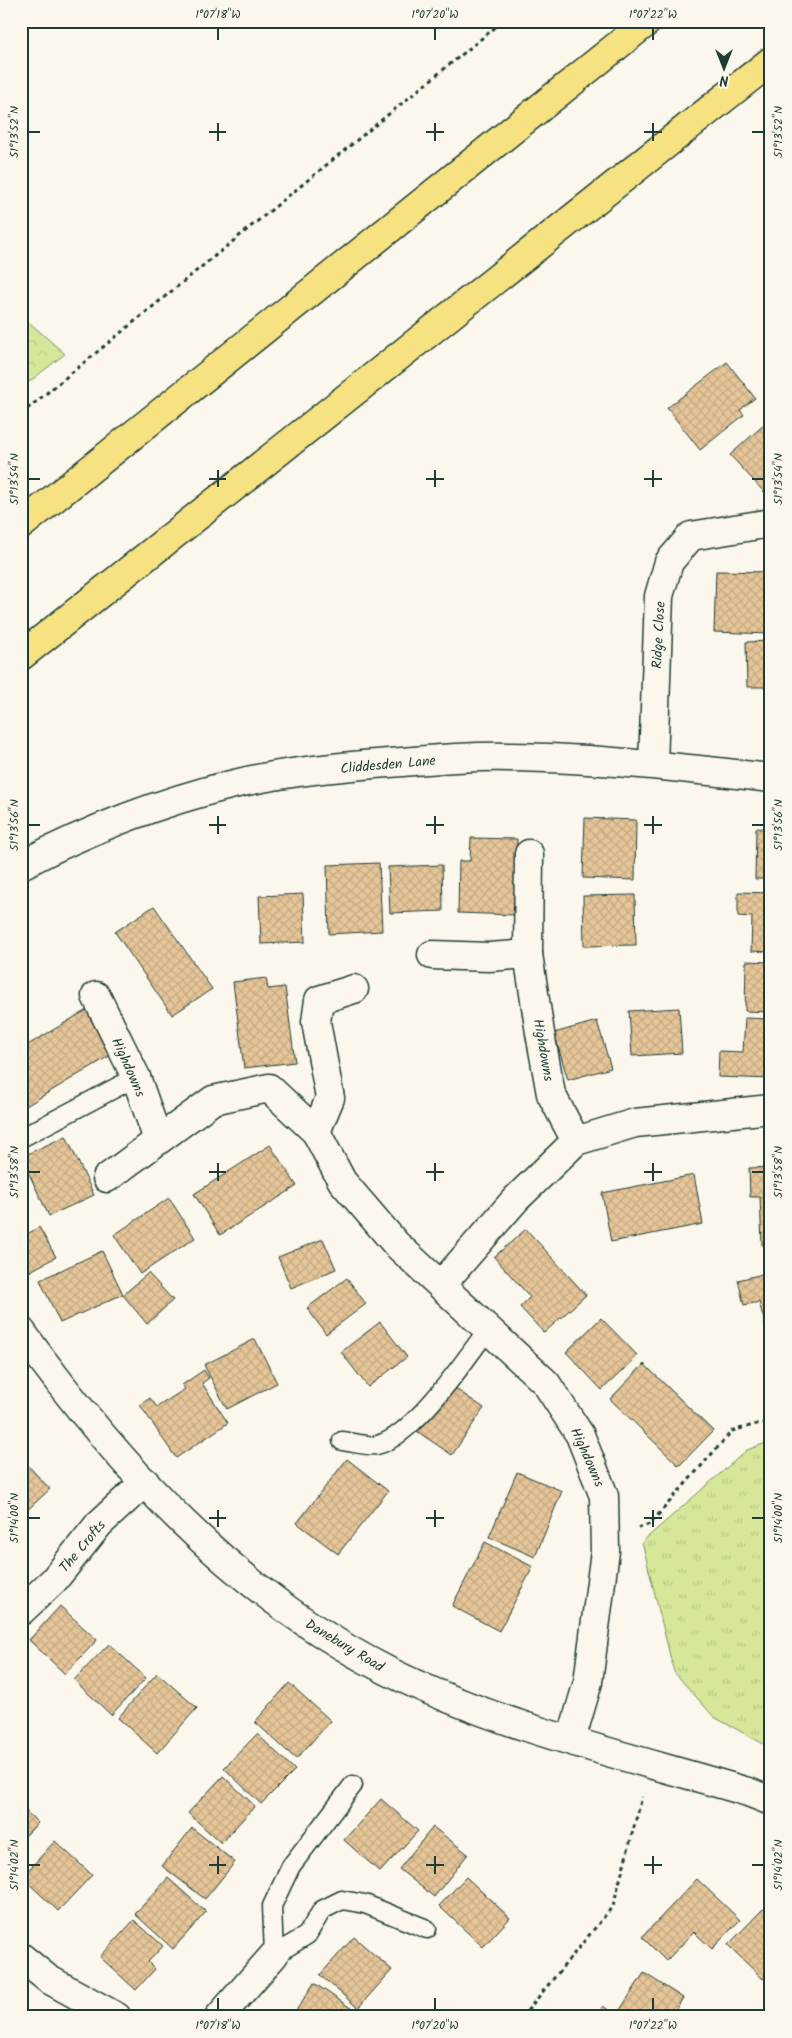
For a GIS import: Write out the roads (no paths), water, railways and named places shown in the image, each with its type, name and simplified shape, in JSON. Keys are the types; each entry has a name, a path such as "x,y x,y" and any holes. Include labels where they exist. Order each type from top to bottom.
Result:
{"highway":[{"path":"21,525 648,21"},
{"path":"21,656 771,62"}],"street":[{"name":"Ridge Close","path":"652,764 659,596 669,562 691,536 771,523"},
{"name":"Cliddesden Lane","path":"21,865 63,843 175,801 235,784 309,771 432,760 508,756 652,764 771,778"},
{"name":"Highdowns","path":"529,854 528,954 552,1094 576,1141"},
{"path":"432,956 489,957 528,954"},
{"path":"316,1132 330,1098 316,1022 319,1000 354,989"},
{"name":"Highdowns","path":"96,996 136,1077 158,1140"},
{"name":"Highdowns","path":"107,1178 214,1100 269,1088 316,1132 342,1181 396,1244 546,1383 580,1434 604,1496 605,1551 588,1682 571,1740"},
{"path":"441,1286 516,1199 576,1141 635,1123 771,1108"},
{"name":"Danebury Road","path":"21,1331 85,1416 144,1482 205,1543 236,1571 354,1652 386,1670 422,1686 508,1720 748,1792 771,1801"},
{"name":"The Crofts","path":"21,1611 54,1580 99,1524 144,1482"},
{"path":"218,2017 274,1955"},
{"path":"21,1957 48,1979 118,2017"}],"lane":[{"path":"21,1138 136,1077"},
{"path":"342,1441 375,1446 392,1440 417,1418 458,1370 488,1329"},
{"path":"352,1784 291,1866 272,1906 274,1955 307,1935 322,1910 342,1900 365,1904 426,1929"}]}
